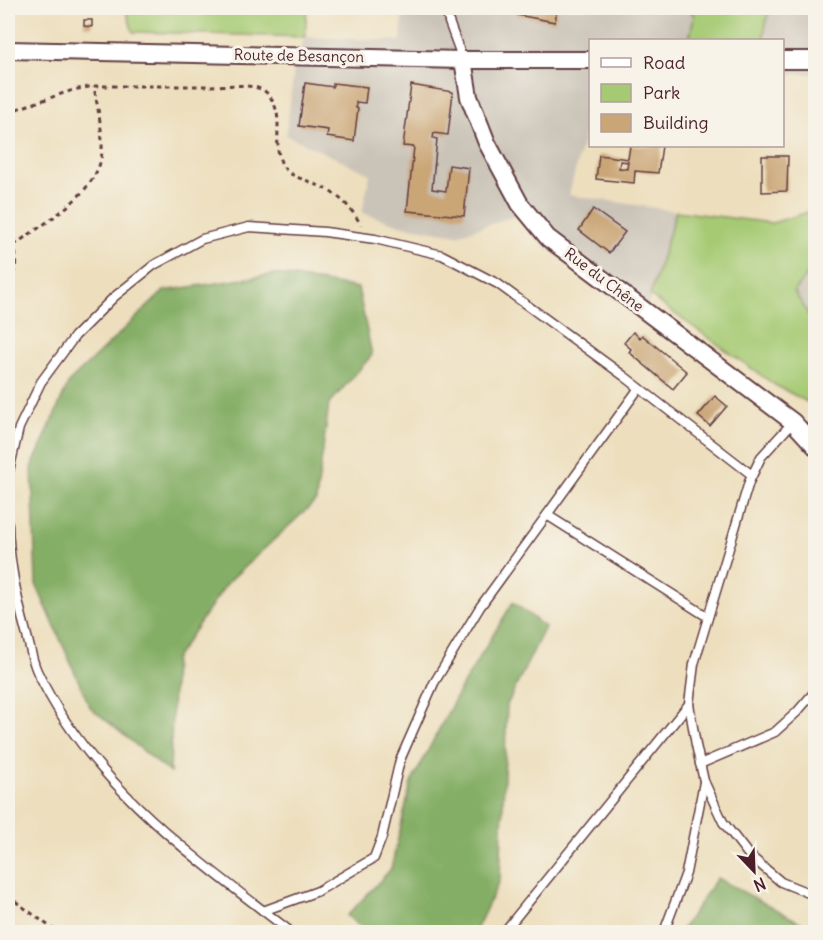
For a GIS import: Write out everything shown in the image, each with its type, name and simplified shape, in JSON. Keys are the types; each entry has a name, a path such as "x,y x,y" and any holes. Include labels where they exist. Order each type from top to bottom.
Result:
{"street":[{"name":"Route de Besançon","path":"8,50 463,60 589,60"},
{"name":"Rue du Chêne","path":"463,60 470,97 487,143 519,204 548,238 793,422 816,447"},
{"path":"784,60 816,60"}],"lane":[{"path":"446,8 463,60"},
{"path":"8,475 19,428 41,382 75,336 114,297 154,265 202,239 249,227 325,232 375,239 442,255 498,284 752,475"},
{"path":"263,911 318,891 374,858 382,837 400,760 434,683 480,607 639,388"},
{"path":"793,422 761,457 752,475 694,664 689,704 704,781 723,822 748,854 781,882 816,896"},
{"path":"547,515 708,617"},
{"path":"8,524 17,600 36,668 61,717 99,765 141,810 190,854 291,933"},
{"path":"700,764 775,732 816,690"},
{"path":"504,933 689,704"},
{"path":"664,933 686,873 704,781"}],"path":[{"path":"15,245 79,196 95,175 101,158 101,150 94,86"},
{"path":"8,112 73,90 94,86 234,86 262,90 275,105 280,162 294,176 326,188 342,199 352,208 364,229 375,239"},
{"path":"8,236 15,245 16,263 8,286"},
{"path":"8,896 57,933"}],"shaded area":[{"path":"403,8 689,8 694,16 689,39 589,39 589,117 569,195 676,211 643,321 545,246 515,216 457,235 404,226 362,213 370,174 286,135 294,69 305,37 401,41"},
{"path":"769,8 815,8 815,74 784,74 784,39 763,39"},
{"path":"815,265 815,325 794,291"}],"green space":[{"path":"125,8 307,8 305,37 133,32"},
{"path":"689,8 769,8 763,39 689,39 694,16"},
{"path":"815,210 815,265 794,291 815,325 815,406 775,385 650,296 676,211 772,223"},
{"path":"276,274 358,288 372,355 329,404 316,501 227,583 174,660 170,773 90,707 36,584 32,467 69,382 164,291"},
{"path":"513,602 545,627 507,705 500,880 475,932 367,932 347,916 391,869 411,783 459,691"},
{"path":"717,878 805,925 815,922 815,932 680,932"}],"building":[{"path":"519,8 557,8 555,22 517,15"},
{"path":"84,20 92,20 92,27 84,26"},
{"path":"305,83 333,87 333,83 367,87 365,103 356,102 356,108 358,108 354,141 327,137 328,130 299,126"},
{"path":"411,85 453,92 448,135 434,133 433,138 437,139 432,189 446,191 449,165 469,168 464,216 407,211 414,147 403,146"},
{"path":"630,147 662,147 658,173 635,171 634,183 596,179 599,155 628,159","holes":["620,161 628,162 627,169 619,168"]},
{"path":"762,156 788,156 787,191 762,192"},
{"path":"593,209 625,232 609,253 579,230"},
{"path":"633,332 640,338 642,335 687,372 673,389 629,352 631,349 624,343"},
{"path":"715,396 727,406 710,426 698,416"}]}
